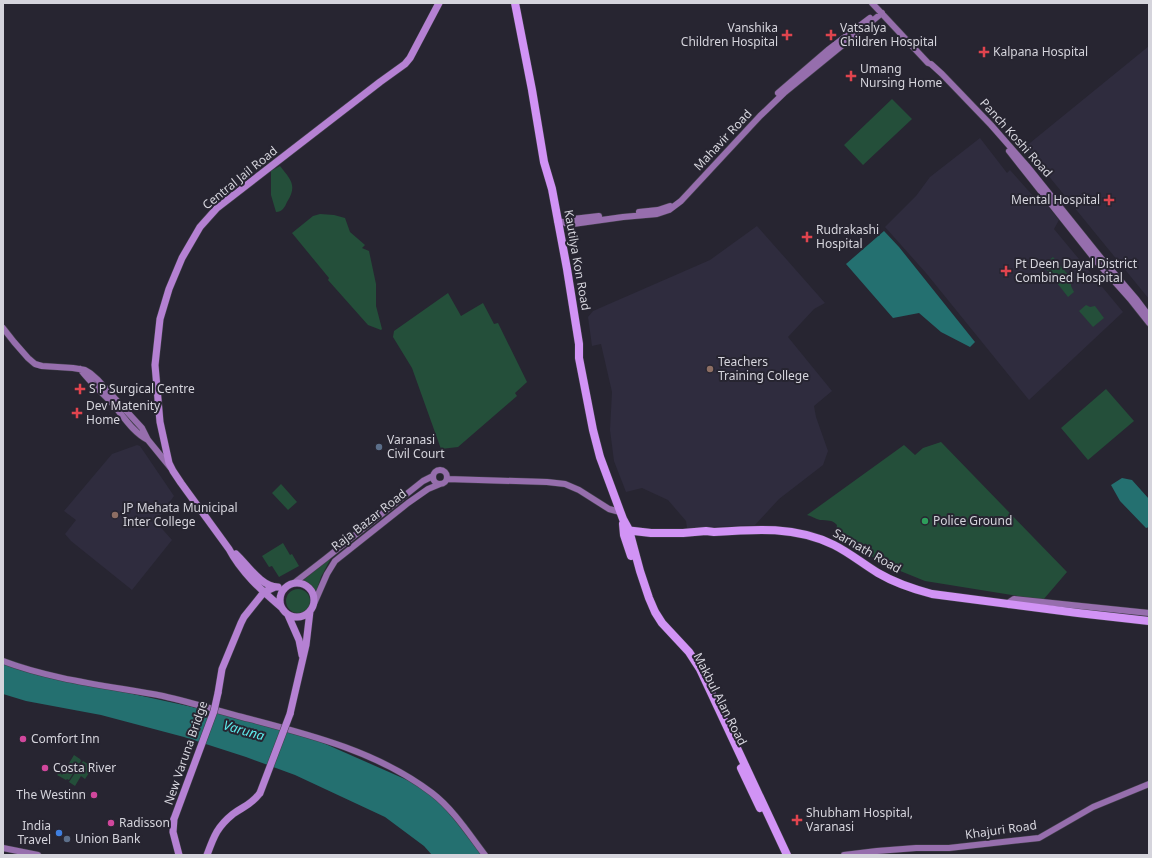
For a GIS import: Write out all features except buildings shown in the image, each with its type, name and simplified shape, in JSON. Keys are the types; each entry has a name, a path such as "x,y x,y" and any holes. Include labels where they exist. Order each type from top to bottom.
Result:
{"highway":[{"name":"Kautilya Kon Road","path":"515,3 544,162 561,222 579,344 579,358 593,430 600,457 627,533"},
{"name":"Sarnath Road","path":"627,533 683,533 762,529 805,534 820,538 835,545 879,573 897,583 916,590 940,595 1149,622"},
{"name":"Makbul Alan Road","path":"627,533 645,601 659,625 685,655 695,670 781,855"},
{"name":"Makbul Alan Road","path":"627,533 655,612 662,623 689,652 700,669 787,855"}],"main road":[{"name":"Central Jail Road","path":"281,607 264,592 234,558 173,471 169,463 160,422 155,365 160,319 169,289 182,258 200,227 217,208 405,64 414,52 439,3"},
{"path":"229,549 237,554 254,574 263,581 275,587"},
{"path":"207,855 216,832 222,824 250,804 260,793 290,714 303,660 314,601 312,591 304,584 294,583 282,591 280,596 281,607 288,614 294,617 301,617 312,608"},
{"path":"264,592 275,587 286,587"},
{"name":"New Varuna Bridge","path":"179,855 173,832 174,819 214,711 222,669 238,628 244,617 264,592"},
{"path":"288,614 299,640 303,660"}],"street":[{"name":"Panch Koshi Road","path":"872,3 928,63 942,74 991,124 1149,316"},
{"path":"561,222 573,219 647,213 666,208 676,202 724,153 760,111 786,85 828,50 880,12"},
{"path":"928,63 929,66 1004,145 1097,262 1149,323"},
{"name":"Central Jail Road","path":"3,329 35,364 42,366 80,369 136,431 148,440 173,471"},
{"path":"294,583 423,481 433,476 436,470 443,470 448,475 444,483 440,484 434,481 433,476"},
{"path":"447,479 547,482 565,484 579,490 621,516"},
{"name":"Raja Bazar Road","path":"312,608 327,574 335,561 408,503 428,489 440,484"},
{"path":"1149,613 1014,599 1008,604 1012,607 1059,614 1149,622"},
{"path":"3,661 34,672 163,696 307,734 356,752 395,770 432,793 444,804 485,855"},
{"name":"Khajuri Road","path":"844,855 916,848 949,848 1039,838 1093,806 1149,784"},
{"path":"3,848 38,855"}],"shaded area":[{"name":"Mental Hospital","path":"1149,46 1149,299 1025,147"},
{"path":"892,99 912,119 863,165 844,145"},
{"name":"Pt Deen Dayal District Combined Hospital","path":"980,138 1007,173 1010,170 1034,197 1038,194 1059,220 1054,229 1123,312 1029,400 926,273 885,227 916,196 930,177"},
{"path":"280,166 290,179 292,191 282,210 276,212 271,195 271,171"},
{"path":"320,214 334,215 345,218 350,232 365,245 362,248 369,251 376,284 376,306 381,330 368,325 328,280 329,278 292,233 313,216"},
{"name":"Teachers Training College","path":"757,226 825,303 814,309 788,337 832,391 814,406 816,417 828,451 823,465 779,499 755,525 687,528 686,521 668,500 642,488 626,492 614,461 610,430 612,392 601,344 592,346 588,317 593,311 710,260"},
{"path":"1053,257 1071,278 1071,286 1074,292 1068,297 1043,265"},
{"path":"448,293 461,316 483,303 494,324 498,323 527,382 515,393 517,396 458,447 441,449 412,368 393,337 394,331"},
{"path":"1086,305 1090,307 1095,306 1104,318 1093,327 1079,311"},
{"path":"1106,389 1134,421 1088,460 1061,428"},
{"name":"Police Ground","path":"941,442 1067,572 1043,600 925,581 883,564 836,532 837,525 833,522 820,520 807,515 904,445 915,455 923,448"},
{"name":"JP Mehata Municipal Inter College","path":"137,445 140,446 174,496 156,522 172,540 132,590 71,541 65,534 76,520 64,511 112,454"},
{"path":"281,484 297,502 288,510 272,493"},
{"path":"283,543 299,566 279,577 272,566 269,567 262,556"},
{"path":"331,558 321,577 316,592 310,585 302,581"},
{"path":"298,589 303,590 309,596 309,606 303,612 298,613 293,612 287,606 286,601 287,596 293,590"},
{"path":"74,755 81,761 69,780 57,775 60,772 62,775"},
{"path":"83,761 93,767 85,779 81,776 75,786 69,782"}],"water":[{"path":"884,231 899,247 975,342 970,347 941,332 919,313 893,318 846,264"},
{"path":"1122,478 1132,480 1149,499 1149,527 1146,528 1120,501 1111,485"},
{"name":"Varuna","path":"3,658 69,680 296,731 423,787 466,824 488,855 432,855 424,846 385,817 295,775 184,737 101,715 26,701 3,694"}],"place":[{"name":"Vanshika Children Hospital","path":"787,35"},
{"name":"Vatsalya Children Hospital","path":"831,35"},
{"name":"Kalpana Hospital","path":"984,52"},
{"name":"Umang Nursing Home","path":"851,76"},
{"name":"Mental Hospital","path":"1109,200"},
{"name":"Rudrakashi Hospital","path":"807,237"},
{"name":"Pt Deen Dayal District Combined Hospital","path":"1006,271"},
{"name":"Teachers Training College","path":"710,369"},
{"name":"S P Surgical Centre","path":"80,389"},
{"name":"Dev Matenity Home","path":"77,413"},
{"name":"Varanasi Civil Court","path":"379,447"},
{"name":"JP Mehata Municipal Inter College","path":"115,515"},
{"name":"Police Ground","path":"925,521"},
{"name":"Comfort Inn","path":"23,739"},
{"name":"Costa River","path":"45,768"},
{"name":"The Westinn","path":"94,795"},
{"name":"Shubham Hospital, Varanasi","path":"797,820"},
{"name":"Radisson","path":"111,823"},
{"name":"India Travel","path":"59,833"},
{"name":"Union Bank","path":"67,839"}]}
